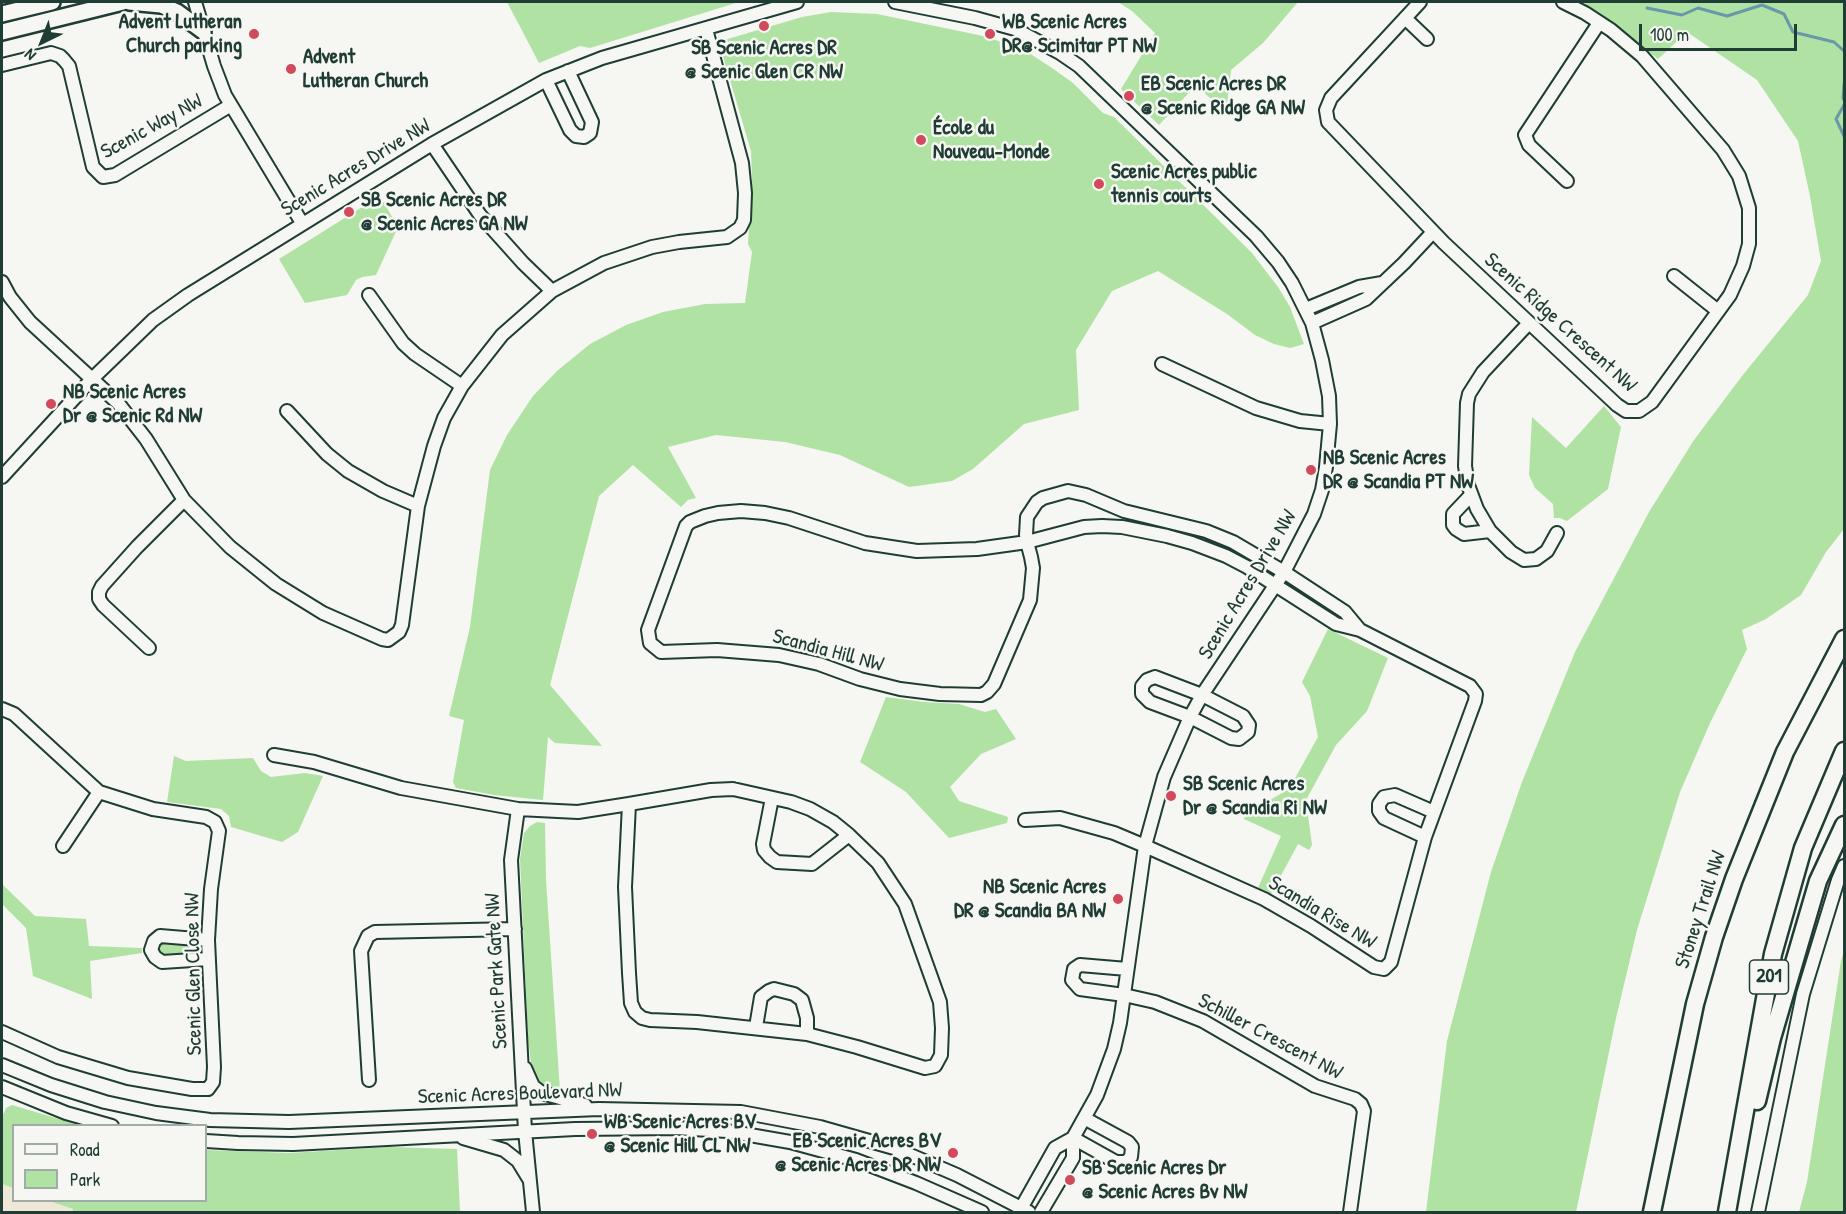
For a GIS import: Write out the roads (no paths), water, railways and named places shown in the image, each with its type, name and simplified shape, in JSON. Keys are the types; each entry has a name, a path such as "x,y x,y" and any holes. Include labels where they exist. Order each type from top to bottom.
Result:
{"highway":[{"name":"Stoney Trail NW","path":"1652,1210 1695,1004 1714,937 1734,879 1785,752 1845,639"},
{"name":"201","path":"1727,1212 1773,954 1803,848 1845,751"},
{"path":"1732,1212 1778,1017 1818,881 1845,825"}],"main road":[{"path":"2,14 52,2"},
{"path":"2,32 123,2"},
{"path":"129,2 160,5 177,12 203,31"}],"street":[{"path":"195,2 214,66 231,105 303,223"},
{"name":"Scenic Acres Drive NW","path":"2,477 92,379 139,332 170,307 432,144 546,80 603,58 797,2"},
{"name":"Scenic Acres Drive NW","path":"895,2 950,7 1015,29 1079,66 1256,236 1292,283 1306,309 1312,323 1326,381 1330,424 1326,467 1314,514 1284,572 1202,695 1164,777 1145,846 1120,1023 1111,1058 1097,1095 1073,1138 1072,1158 1041,1212"},
{"name":"Scenic Ridge Crescent NW","path":"1420,2 1331,98 1327,104 1326,115 1333,128 1433,232 1617,405 1626,411 1639,411 1649,406 1730,295 1749,244 1749,208 1739,176 1724,150 1642,56 1627,42 1563,2"},
{"path":"1405,18 1426,39"},
{"path":"1567,181 1529,145 1526,135 1599,23"},
{"path":"2,282 10,297 30,322 118,403 146,439 183,500 230,547 276,584 323,613 388,640 399,632 402,625 418,506 444,418 462,386 502,335 552,291 595,268 625,255 679,242 727,237 740,228 745,211 742,163 706,28"},
{"name":"Scenic Way NW","path":"2,65 51,53 64,60 69,66 93,167 103,177 115,175 231,105"},
{"path":"546,80 570,130 576,136 584,137 590,133 592,123 568,72"},
{"path":"432,144 480,215 552,291"},
{"path":"1312,323 1366,299 1433,232"},
{"path":"1674,276 1718,311"},
{"path":"1306,309 1359,287 1382,283"},
{"path":"369,295 403,343 415,354 462,386"},
{"path":"1529,322 1483,372 1469,394 1465,466 1471,495 1477,509 1490,531 1518,557 1530,560 1542,556 1557,533"},
{"path":"1162,364 1256,408 1300,421 1330,424"},
{"path":"287,411 327,454 348,471 383,491 418,506"},
{"name":"Scandia Hill NW","path":"1275,585 1247,567 1211,549 1167,536 1122,527 1084,527 1027,542 977,549 917,551 865,543 789,518 741,511 705,516 686,526 649,626 648,639 653,647 661,652 717,650 779,655 819,664 860,679 891,687 940,694 981,695 987,693 994,684 1030,600 1033,567 1027,542 1026,523 1030,511 1037,502 1057,493 1077,492 1112,507 1206,531 1251,551 1284,572"},
{"path":"1471,495 1453,514 1453,525 1464,534 1490,531"},
{"path":"149,648 103,605 99,599 99,592 130,555 183,500"},
{"path":"1142,531 1145,516"},
{"name":"Scandia Rise NW","path":"1284,572 1345,612 1360,630"},
{"name":"Scandia Rise NW","path":"1145,846 1264,899 1349,950 1374,968 1387,967 1391,963 1425,837 1476,694 1470,686 1360,630 1336,624 1275,585"},
{"path":"1155,677 1202,695 1246,718 1249,725 1248,732 1242,738 1235,739 1190,717 1146,700 1142,690 1144,683 1155,677"},
{"name":"Scenic Glen Close NW","path":"2,709 14,714 99,792 153,809 206,816 215,822 219,831 211,889 208,940 214,1067 213,1082 210,1087 205,1090 147,1082 73,1062 2,1032"},
{"path":"274,754 314,762 401,788 518,809 578,812 711,790 733,789 791,802 810,809 833,822 849,835 878,863 895,886 911,920 940,1002 941,1055 935,1066 926,1068 807,1035 756,1027 642,1018 632,1008 629,973 625,887 629,804"},
{"path":"63,846 99,792"},
{"path":"1425,837 1384,818 1379,811 1379,804 1384,797 1395,795 1434,812"},
{"path":"772,798 763,844 764,850 777,862 812,864 849,835"},
{"name":"Scenic Park Gate NW","path":"518,809 511,860 525,1131 533,1212"},
{"path":"1025,820 1060,818 1114,833 1145,846"},
{"path":"1758,1212 1803,994 1838,880 1845,866"},
{"path":"369,1080 361,951 368,936 375,932 515,928"},
{"path":"208,940 160,936 154,941 151,950 154,957 162,962 208,959"},
{"name":"Schiller Crescent NW","path":"1127,969 1084,964 1074,969 1072,976 1074,984 1080,989 1155,1002 1203,1021 1315,1086 1360,1102 1364,1111 1350,1212"},
{"path":"756,1027 761,997 774,989 794,994 802,1000 807,1018 807,1035"},
{"path":"522,1059 530,1080 542,1093 599,1109"},
{"name":"Scenic Acres Boulevard NW","path":"2,1066 105,1102 156,1113 210,1120 289,1122 599,1109 741,1112 820,1127 894,1148 957,1175 1023,1211"},
{"path":"2,1088 57,1109 109,1124"},
{"path":"1073,1138 1116,1162 1123,1163 1131,1157 1132,1147 1128,1142 1084,1118"},
{"name":"Scenic Acres Boulevard NW","path":"207,1141 293,1144 525,1131 675,1128 728,1131 790,1142 856,1160 946,1195 982,1212"},
{"path":"455,1135 504,1150 518,1161 531,1182"},
{"name":"Scenic Acres Drive NW","path":"1023,1211 1055,1148 1073,1138"},
{"path":"946,1195 967,1212"}],"waterway":[{"path":"1647,8 1682,15 1698,8 1727,16 1762,5 1784,14 1793,32 1834,42 1844,51"},
{"path":"1844,84 1844,100"},
{"path":"1844,105 1836,119 1844,136"}],"place":[{"name":"SB Scenic Acres DR @ Scenic Glen CR NW","path":"764,26"},
{"name":"Advent Lutheran Church parking","path":"254,34"},
{"name":"WB Scenic Acres DR@ Scimitar PT NW","path":"990,34"},
{"name":"Advent Lutheran Church","path":"291,69"},
{"name":"EB Scenic Acres DR @ Scenic Ridge GA NW","path":"1129,96"},
{"name":"École du Nouveau-Monde","path":"921,140"},
{"name":"Scenic Acres public tennis courts","path":"1099,184"},
{"name":"SB Scenic Acres DR @ Scenic Acres GA NW","path":"349,212"},
{"name":"NB Scenic Acres Dr @ Scenic Rd NW","path":"51,404"},
{"name":"NB Scenic Acres DR @ Scandia PT NW","path":"1311,470"},
{"name":"SB Scenic Acres Dr @ Scandia Ri NW","path":"1171,796"},
{"name":"NB Scenic Acres DR @ Scandia BA NW","path":"1118,899"},
{"name":"WB Scenic Acres BV @ Scenic Hill CL NW","path":"592,1134"},
{"name":"EB Scenic Acres BV @ Scenic Acres DR NW","path":"953,1153"},
{"name":"SB Scenic Acres Dr @ Scenic Acres Bv NW","path":"1070,1180"}]}
